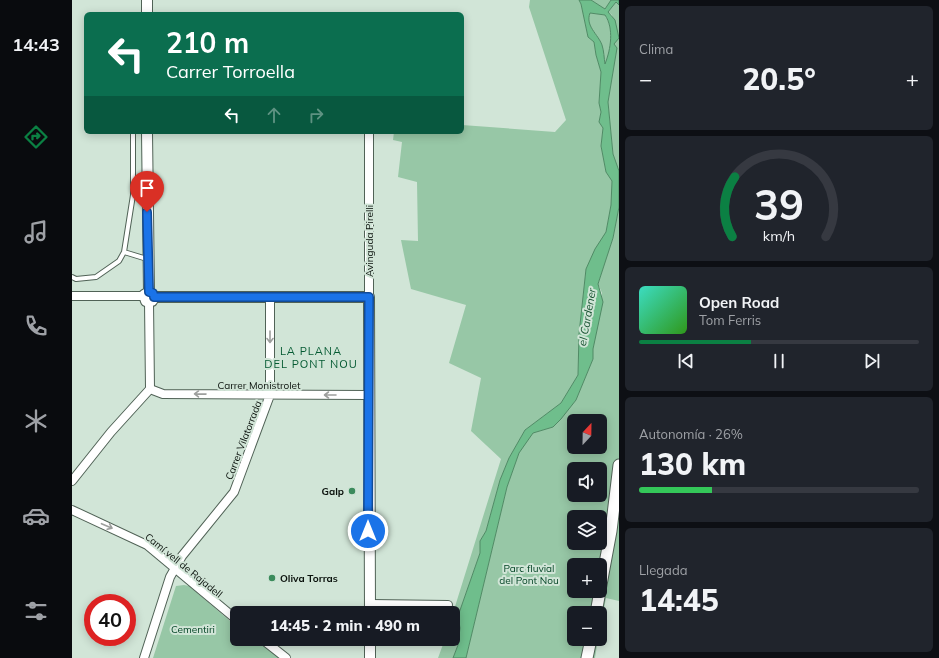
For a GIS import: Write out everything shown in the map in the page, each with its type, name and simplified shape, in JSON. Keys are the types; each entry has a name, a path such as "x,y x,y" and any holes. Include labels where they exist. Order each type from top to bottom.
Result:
{"main road":[{"path":"606,558 619,465"},
{"path":"588,658 590,646"}],"street":[{"path":"147,0 147,12"},
{"path":"72,481 111,432 150,389 147,259 147,134"},
{"name":"Avinguda Pirelli","path":"369,134 370,606"},
{"path":"72,296 270,298 369,297"},
{"name":"Carrer Vilatorrada","path":"144,658 170,577 182,556 234,492 270,395 270,298"},
{"name":"Carrer Monistrolet","path":"150,389 163,394 369,395"},
{"name":"Camí vell de Rajadell","path":"72,510 133,537 147,545 230,614"},
{"path":"422,606 448,605"},
{"path":"271,646 286,658"},
{"path":"370,646 370,658"}],"lane":[{"path":"72,277 76,279 96,277 119,260 124,252 133,195 133,134"},
{"path":"124,252 147,259"}],"green space":[{"path":"530,0 579,0 581,4 588,37 594,42 601,72 599,103 601,112 599,122 603,128 601,146 606,172 612,181 611,205 606,232 586,270 579,334 578,375 561,403 525,430 509,458 500,480 486,531 480,541 480,553 460,610 460,606 455,606 501,459 471,431 481,378 449,363 466,305 411,289 401,240 418,241 417,182 398,177 402,142 393,140 394,134 464,134 464,125 555,132 566,120 529,7"},
{"path":"591,0 611,0 605,9"},
{"path":"616,2 619,5 619,171 613,154 608,102 616,54 612,15 608,12"},
{"path":"590,13 605,15 610,27 611,40 605,65 602,45 589,22"},
{"name":"Parc fluvial del Pont Nou","path":"619,207 619,601 606,598 604,606 567,606 567,646 597,646 595,658 466,658 507,487 519,453 527,439 533,433 553,427 576,400 593,359 593,349 602,293 598,284 613,238"},
{"name":"Cementiri","path":"176,586 189,586 230,621 230,646 264,646 280,658 153,658"},
{"path":"442,646 458,646 453,658 438,658"}],"water":[{"name":"el Cardener","path":"579,0 591,0 605,9 611,0 619,0 619,5 616,2 608,12 615,20 619,38 614,44 617,48 608,102 613,154 619,171 619,207 613,238 598,284 603,302 593,349 593,359 576,400 553,427 533,433 519,453 507,487 466,658 453,658 458,646 460,646 460,610 480,553 480,541 486,531 500,480 509,458 525,430 561,403 578,375 579,334 586,269 595,249 606,232 611,205 612,181 606,172 601,146 603,128 599,122 601,112 599,103 601,72 594,42 588,37","holes":["590,13 605,15 608,20 611,39 605,64 602,45 589,22"]}],"place":[{"name":"Galp","path":"352,491"},
{"name":"Oliva Torras","path":"272,578"}],"district":[{"name":"LA PLANA DEL PONT NOU","path":"311,357"}],"route":[{"path":"147,212 149,292 154,294 154,297 369,297 368,531"}]}
